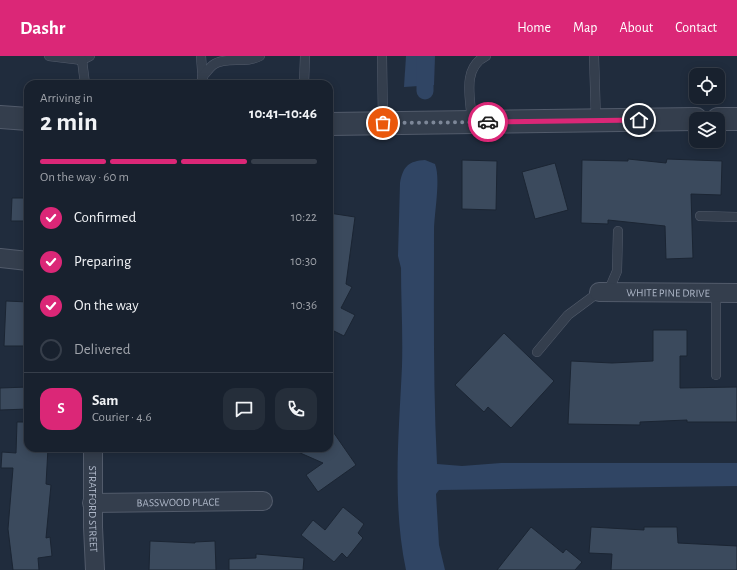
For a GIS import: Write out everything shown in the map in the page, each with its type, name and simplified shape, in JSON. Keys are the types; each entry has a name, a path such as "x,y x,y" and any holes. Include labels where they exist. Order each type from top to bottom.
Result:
{"street":[{"path":"0,117 24,120"},
{"path":"725,119 737,119"},
{"path":"333,124 689,120"},
{"path":"0,258 24,261"},
{"name":"WHITE PINE DRIVE","path":"604,292 737,293"},
{"name":"STRATFORD STREET","path":"93,452 92,503 96,570"},
{"name":"BASSWOOD PLACE","path":"92,503 263,501"}],"lane":[{"path":"49,56 86,58 85,80"},
{"path":"202,56 202,80"},
{"path":"202,80 213,65 219,61 252,60 260,56"},
{"path":"304,80 305,56"},
{"path":"382,56 383,123"},
{"path":"472,122 469,80 471,71 476,63 486,56"},
{"path":"594,56 596,121"},
{"path":"700,216 737,217"},
{"path":"536,352 568,315 604,292 617,271 618,231"},
{"path":"716,292 716,375"}],"water":[{"path":"406,56 435,56 434,85 404,87"},
{"path":"425,160 435,164 437,170 437,197 434,231 434,377 437,464 462,466 501,463 737,463 737,486 439,490 436,494 439,545 445,570 406,570 399,520 398,494 398,443 402,366 401,268 398,256 400,183 403,172 411,163"}],"building":[{"path":"628,159 666,163 667,159 722,161 721,195 691,194 693,258 666,259 665,226 608,220 608,224 581,223 582,160 628,161"},
{"path":"462,160 497,161 496,210 462,209"},
{"path":"555,163 568,210 535,219 522,172"},
{"path":"12,198 24,198 24,221 11,221"},
{"path":"333,214 355,217 346,284 352,287 341,308 355,315 344,336 333,330"},
{"path":"6,301 24,302 24,346 4,346"},
{"path":"653,330 687,330 687,356 680,356 680,388 737,387 737,422 687,422 687,420 640,422 640,425 568,424 571,361 612,363 653,361"},
{"path":"504,333 554,381 511,428 488,407 484,412 455,385"},
{"path":"24,387 24,409 0,410 0,388"},
{"path":"17,422 24,422 24,452 48,452 46,484 51,485 46,538 50,537 52,556 38,558 39,570 13,570 8,529 13,468 1,468 2,452 16,453"},
{"path":"333,432 356,465 318,492 306,475 323,463 298,452 333,452"},
{"path":"343,507 364,524 358,533 363,538 347,558 342,553 334,562 301,535 313,520 325,530"},
{"path":"531,527 563,553 566,549 582,562 575,570 497,570"},
{"path":"591,527 644,530 644,527 677,527 678,543 737,546 737,570 611,570 612,554 589,553"},
{"path":"150,541 195,543 215,541 216,570 149,570"},
{"path":"256,554 304,558 303,570 229,570 229,559 256,558"}],"waterway":[{"path":"425,56 425,91"}],"way so far":[{"path":"383,123 488,122"}],"route":[{"path":"488,122 639,120"}]}
